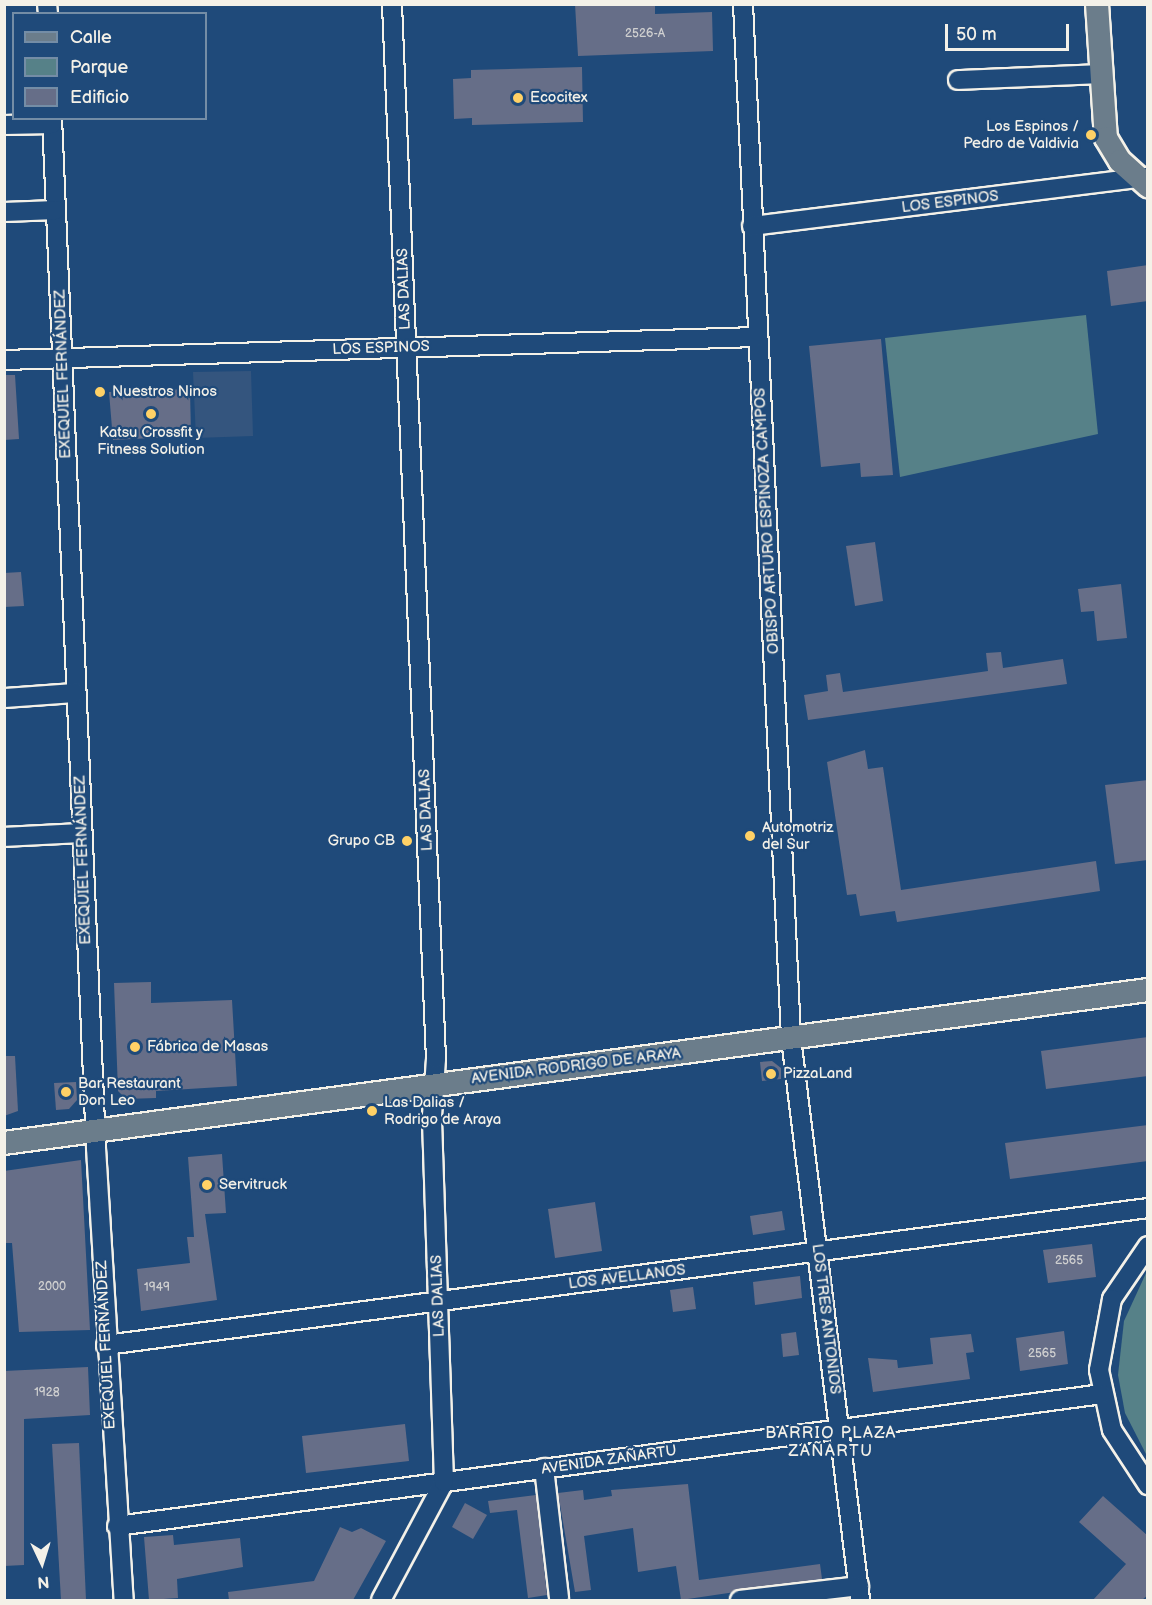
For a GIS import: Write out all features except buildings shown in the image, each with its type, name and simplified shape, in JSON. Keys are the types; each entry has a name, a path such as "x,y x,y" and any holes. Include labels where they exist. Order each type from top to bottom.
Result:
{"main road":[{"path":"1096,4 1099,74 1107,142 1144,180"},
{"name":"AVENIDA RODRIGO DE ARAYA","path":"4,1143 1148,990"}],"street":[{"name":"LAS DALIAS","path":"381,1600 444,1482 438,1301 435,1084 392,4"},
{"name":"OBISPO ARTURO ESPINOZA CAMPOS","path":"743,4 791,1038"},
{"path":"958,80 1099,74"},
{"path":"4,125 52,121"},
{"name":"EXEQUIEL FERNÁNDEZ","path":"52,121 95,1131 117,1526 124,1600"},
{"name":"LOS ESPINOS","path":"752,226 1144,180"},
{"path":"4,212 56,210"},
{"name":"LOS ESPINOS","path":"4,360 758,337"},
{"path":"4,698 76,693"},
{"path":"4,837 82,833"},
{"name":"LOS TRES ANTONIOS","path":"791,1038 860,1593"},
{"name":"LOS AVELLANOS","path":"106,1345 1148,1208"},
{"path":"1148,1246 1123,1277 1106,1316 1099,1358 1102,1394 1117,1441 1148,1485"},
{"name":"AVENIDA ZAÑARTU","path":"117,1526 1102,1394"},
{"path":"544,1468 559,1598"},
{"path":"740,1600 860,1593"}],"shaded area":[{"path":"251,371 253,436 196,438 193,372"}],"green space":[{"path":"1086,315 1098,434 900,477 885,338"},
{"path":"1147,1271 1147,1456 1125,1413 1118,1375 1124,1321"}],"place":[{"name":"Ecocitex","path":"518,98"},
{"name":"Los Espinos / Pedro de Valdivia","path":"1091,135"},
{"name":"Nuestros Ninos","path":"100,392"},
{"name":"Katsu Crossfit y Fitness Solution","path":"151,414"},
{"name":"Automotriz del Sur","path":"750,836"},
{"name":"Grupo CB","path":"407,841"},
{"name":"Fábrica de Masas","path":"135,1047"},
{"name":"PizzaLand","path":"771,1074"},
{"name":"Bar Restaurant Don Leo","path":"66,1092"},
{"name":"Las Dalias / Rodrigo de Araya","path":"372,1111"},
{"name":"Servitruck","path":"207,1185"}],"district":[{"name":"BARRIO PLAZA ZAÑARTU","path":"831,1443"}]}
